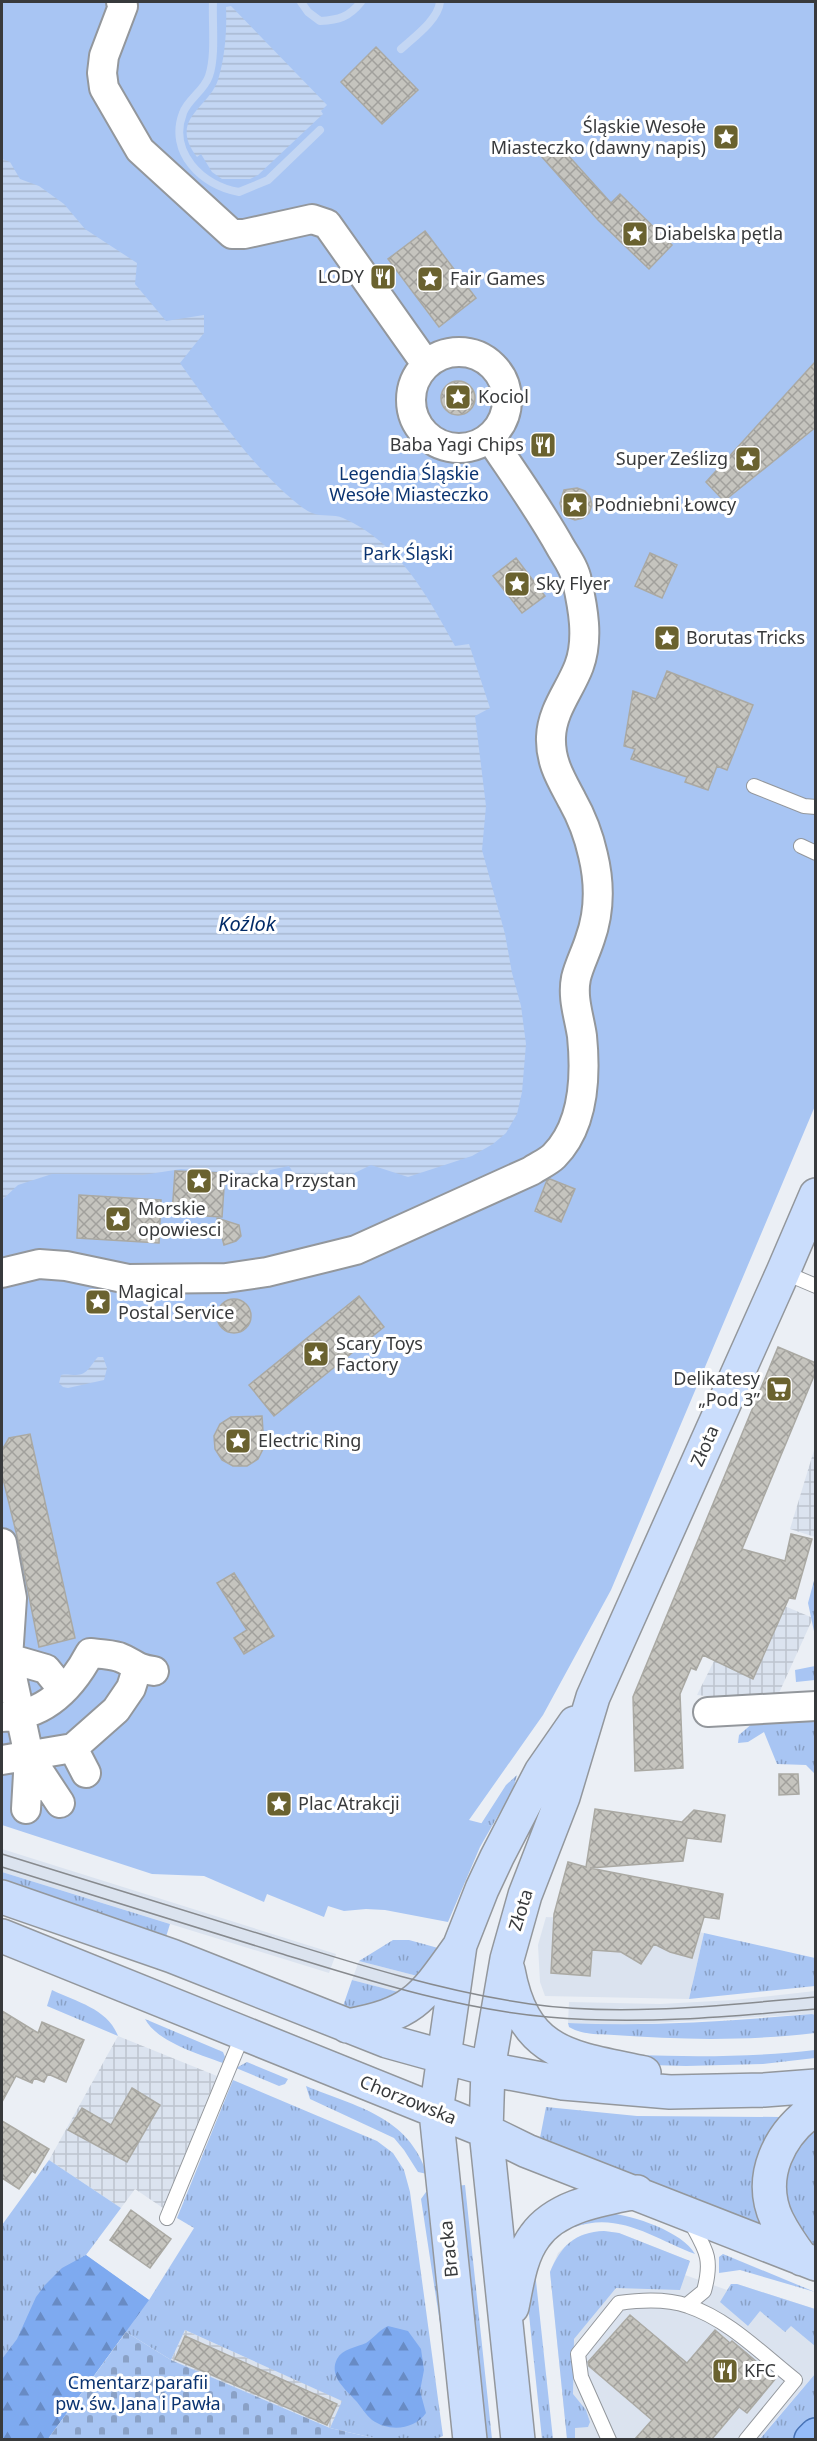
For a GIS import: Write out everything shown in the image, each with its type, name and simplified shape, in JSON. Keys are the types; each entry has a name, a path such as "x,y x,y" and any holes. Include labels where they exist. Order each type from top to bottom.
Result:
{"main road":[{"name":"Złota","path":"486,2131 488,2068 507,1962 525,1895 562,1797 593,1697 816,1195"},
{"name":"Złota","path":"444,2058 460,1945 482,1889 541,1772 593,1697"},
{"path":"2,1897 172,1956 347,2026 444,2058 563,2083 617,2089 670,2092 816,2086"},
{"name":"Chorzowska","path":"2,1936 486,2131 527,2151 637,2192 809,2262"},
{"name":"Złota","path":"347,2026 377,2021 416,2002 460,1945"},
{"path":"507,1962 515,2002 527,2025 544,2042 565,2055 733,2091"},
{"name":"Bracka","path":"444,2058 436,2112 470,2439"},
{"path":"809,2262 776,2219 769,2186 771,2166 789,2131 816,2108"},
{"path":"486,2131 518,2439"},
{"path":"506,2332 520,2268 534,2237 577,2206 637,2192"},
{"path":"811,2439 816,2435"}],"street":[{"path":"121,2 123,6 104,56 102,72 104,88 140,150 232,234 244,234 312,219 327,224 426,364"},
{"path":"456,351 473,353 488,360 500,372 506,388 508,404 503,420 490,438 466,448 451,448 436,443 424,434 415,421 411,406 411,391 417,376 426,364 440,355 456,351"},
{"path":"2,1273 39,1264 66,1266 128,1279 191,1280 226,1278 299,1266 356,1250 531,1171 553,1157 565,1141 574,1123 583,1084 582,1034 575,996 576,977 597,916 599,898 593,854 573,801 560,781 552,757 551,735 558,707 579,666 585,642 584,618 577,579 569,563 537,507 490,438"},
{"path":"2,1543 12,1598 4,1656 11,1717 29,1756 60,1803"},
{"path":"2,1760 73,1748 121,1716 131,1688 145,1670 121,1658 90,1653 78,1676 49,1703 11,1717"},
{"path":"4,1656 46,1668 63,1690"},
{"path":"708,1712 816,1706"},
{"path":"73,1748 86,1773"},
{"path":"26,1809 29,1756"}],"lane":[{"path":"754,786 804,806 816,807"},
{"path":"801,846 816,853"},
{"path":"783,1272 816,1286"},
{"path":"168,2218 243,2034"},
{"path":"684,2211 704,2247 709,2263 704,2291 687,2305"},
{"path":"609,2439 581,2377 578,2354 619,2303 640,2300 687,2305 718,2319 795,2380 746,2439"}],"shaded area":[{"path":"815,1447 815,1537 790,1529"},
{"path":"749,1591 813,1618 774,1704 697,1695"},
{"path":"2,1849 336,1954 329,1973 2,1872"},
{"path":"546,1917 653,1923 704,1933 689,1999 545,1996 540,1982 538,1945"},
{"path":"359,1961 425,1978 410,1995 352,1980"},
{"path":"815,1991 815,2015 617,2025 568,2023 569,2002 660,2004 734,2000"},
{"path":"118,2036 217,2076 163,2208 135,2189 121,2208 49,2160"},
{"path":"604,2231 619,2233 690,2261 685,2275 727,2290 731,2284 737,2284 815,2309 815,2374 759,2439 567,2439 550,2272 558,2253 570,2242 582,2235"},
{"path":"185,2330 343,2401 330,2428 171,2360"}],"green space":[{"name":"Park Śląski","path":"2,2 815,2 815,1106 611,1590 543,1715 469,1820 492,1826 480,1847 448,1922 385,1910 344,1911 328,1906 324,1917 267,1894 264,1902 204,1876 152,1874 2,1825"},
{"path":"815,1577 815,1636 808,1603"},
{"path":"815,1666 815,1680 796,1682 795,1670"},
{"path":"815,1718 815,1774 806,1765 777,1764 764,1732 748,1742 738,1743 739,1735 753,1723"},
{"path":"517,1775 513,1790 492,1826 481,1824 506,1785"},
{"path":"2,1872 170,1924 165,1940 2,1882"},
{"path":"704,1933 815,1958 815,1986 689,1999"},
{"path":"393,1940 409,1940 438,1948 425,1978 359,1961"},
{"path":"352,1980 410,1995 381,2008 342,2009"},
{"path":"52,1990 91,2007 107,2019 118,2036 47,2006"},
{"path":"815,2015 815,2033 714,2039 591,2034 574,2030 569,2027 568,2023 660,2024"},
{"path":"145,2019 223,2052 225,2057 223,2063 169,2041 151,2027"},
{"path":"815,2050 815,2058 763,2064 650,2065 635,2055 725,2056"},
{"path":"247,2062 288,2079 285,2084 279,2086 236,2068"},
{"path":"233,2080 377,2141 393,2153 404,2170 410,2192 443,2436 436,2439 378,2439 330,2428 342,2401 185,2330 171,2360 126,2332 2,2440 2,2225 49,2160 121,2208 86,2255 149,2300 194,2228 177,2218"},
{"path":"306,2086 362,2108 394,2126 418,2154 427,2174 418,2172 394,2138 310,2099"},
{"path":"546,2107 637,2116 781,2117 765,2227 540,2138"},
{"path":"815,2124 815,2247 806,2238 787,2209 784,2178 794,2146"},
{"path":"465,2185 492,2439 484,2439 456,2186"},
{"path":"426,2192 429,2192 444,2329 441,2330 421,2199"},
{"path":"608,2213 643,2221 669,2232 689,2246 695,2254 622,2225 607,2222 575,2227 569,2222"},
{"path":"604,2231 619,2233 690,2261 680,2290 616,2288 574,2339 573,2394 586,2410 590,2422 588,2427 575,2428 575,2439 567,2439 550,2272 559,2255 570,2242 585,2234"},
{"path":"541,2254 536,2271 536,2281 553,2439 542,2439 527,2290"},
{"path":"723,2254 815,2292 740,2270 719,2273 719,2257"},
{"path":"86,2255 149,2300 48,2439 2,2439 2,2359 17,2339 36,2297 45,2285 62,2268"},
{"path":"731,2284 815,2309 815,2346 791,2326 785,2332 760,2311 748,2326 720,2302"},
{"path":"388,2326 408,2331 421,2349 424,2370 420,2391 426,2413 415,2423 393,2428 372,2420 340,2383 335,2372 337,2359 342,2353 366,2343"},
{"name":"Cmentarz parafii pw. św. Jana i Pawła","path":"126,2332 171,2360 330,2428 378,2439 48,2439"},
{"path":"815,2374 815,2439 759,2440"}],"water":[{"path":"231,6 327,105 321,111 323,114 258,175 250,179 222,179 212,172 201,154 197,157 189,144 187,133 188,124 193,115 218,80 225,44 226,7"},
{"name":"Koźlok","path":"2,159 10,162 20,179 39,186 64,204 85,229 137,263 135,284 166,321 204,315 204,333 180,363 243,448 286,494 306,510 343,518 380,541 410,572 434,608 455,646 469,644 490,708 475,716 486,806 482,850 505,934 521,1006 526,1044 522,1092 517,1114 506,1133 493,1144 472,1156 408,1177 371,1165 330,1185 300,1183 289,1166 270,1170 265,1181 225,1172 181,1169 143,1175 52,1174 18,1185 2,1200"},
{"path":"98,1357 103,1357 107,1368 104,1380 68,1388 59,1383 61,1375 84,1373"}],"building":[{"path":"376,47 418,90 382,124 341,82"},
{"path":"557,143 611,203 620,194 672,245 649,269 598,220 542,157"},
{"path":"425,231 476,298 439,327 388,259"},
{"path":"816,361 816,427 724,501 706,482"},
{"path":"458,381 470,386 475,398 470,410 458,415 446,410 441,398 446,386"},
{"path":"577,488 585,491 592,505 589,513 575,520 567,517 560,503 564,490"},
{"path":"650,553 677,565 662,598 635,586"},
{"path":"516,558 545,596 522,613 493,576"},
{"path":"667,671 753,705 727,770 717,766 708,790 685,782 687,777 631,759 635,749 624,746 633,691 656,699"},
{"path":"175,1171 225,1173 222,1217 172,1214"},
{"path":"550,1179 575,1189 561,1222 535,1211 547,1180"},
{"path":"79,1195 161,1200 159,1243 77,1238"},
{"path":"217,1218 239,1225 241,1236 236,1241 224,1245"},
{"path":"359,1296 384,1327 274,1416 249,1385"},
{"path":"234,1299 246,1304 251,1316 246,1328 234,1333 222,1328 217,1316 222,1304"},
{"path":"778,1347 816,1363 816,1371 742,1549 785,1561 791,1534 812,1539 795,1599 789,1598 753,1679 703,1655 696,1670 691,1668 680,1694 683,1768 635,1771 633,1697"},
{"path":"262,1416 264,1447 258,1459 247,1466 233,1466 222,1460 215,1449 214,1436 220,1424 231,1417"},
{"path":"30,1434 75,1638 39,1647 18,1540 2,1475 2,1450 9,1438"},
{"path":"234,1573 274,1636 244,1654 234,1638 247,1630 217,1583"},
{"path":"779,1774 798,1774 799,1794 779,1795"},
{"path":"595,1809 682,1822 694,1810 725,1815 721,1842 687,1838 683,1861 590,1868 723,1894 719,1919 704,1917 692,1958 670,1952 654,1944 641,1964 621,1952 592,1950 590,1976 551,1973 554,1914 568,1862 586,1867"},
{"path":"2,2011 38,2033 42,2022 84,2040 66,2082 48,2074 44,2082 34,2078 32,2083 16,2076 2,2102"},
{"path":"132,2088 160,2105 127,2162 68,2130 82,2108 111,2125"},
{"path":"2,2121 49,2149 35,2173 32,2171 19,2189 2,2178"},
{"path":"131,2210 171,2239 150,2268 110,2240"},
{"path":"630,2315 687,2363 715,2330 730,2343 732,2341 776,2378 747,2413 739,2407 712,2439 635,2439 652,2420 589,2366 588,2362"},
{"path":"185,2336 337,2404 327,2425 175,2359"}],"waterway":[{"path":"213,2 213,49 209,76 204,86 185,108 180,127 180,141 184,154 192,165 213,183 239,192 268,180 320,130"},
{"path":"301,2 308,12 320,21 343,17 361,2"},
{"path":"401,49 430,22 440,2"}],"tram line":[{"path":"2,1854 367,1967 464,1992 530,2004 600,2010 636,2010 816,1997"},
{"path":"2,1867 345,1973 412,1992 514,2013 581,2019 648,2020 816,2009"}],"place":[{"name":"Śląskie Wesołe Miasteczko (dawny napis)","path":"726,137"},
{"name":"Diabelska pętla","path":"635,234"},
{"name":"LODY","path":"383,277"},
{"name":"Fair Games","path":"430,279"},
{"name":"Kociol","path":"458,397"},
{"name":"Baba Yagi Chips","path":"543,445"},
{"name":"Super Ześlizg","path":"748,459"},
{"name":"Podniebni Łowcy","path":"575,505"},
{"name":"Sky Flyer","path":"517,584"},
{"name":"Borutas Tricks","path":"667,638"},
{"name":"Piracka Przystan","path":"199,1181"},
{"name":"Morskie opowiesci","path":"118,1219"},
{"name":"Magical Postal Service","path":"98,1302"},
{"name":"Scary Toys Factory","path":"316,1354"},
{"name":"Delikatesy „Pod 3”","path":"779,1389"},
{"name":"Electric Ring","path":"238,1441"},
{"name":"Plac Atrakcji","path":"279,1804"},
{"name":"KFC","path":"725,2371"}],"park label":[{"name":"Legendia Śląskie Wesołe Miasteczko","path":"409,484"}]}
